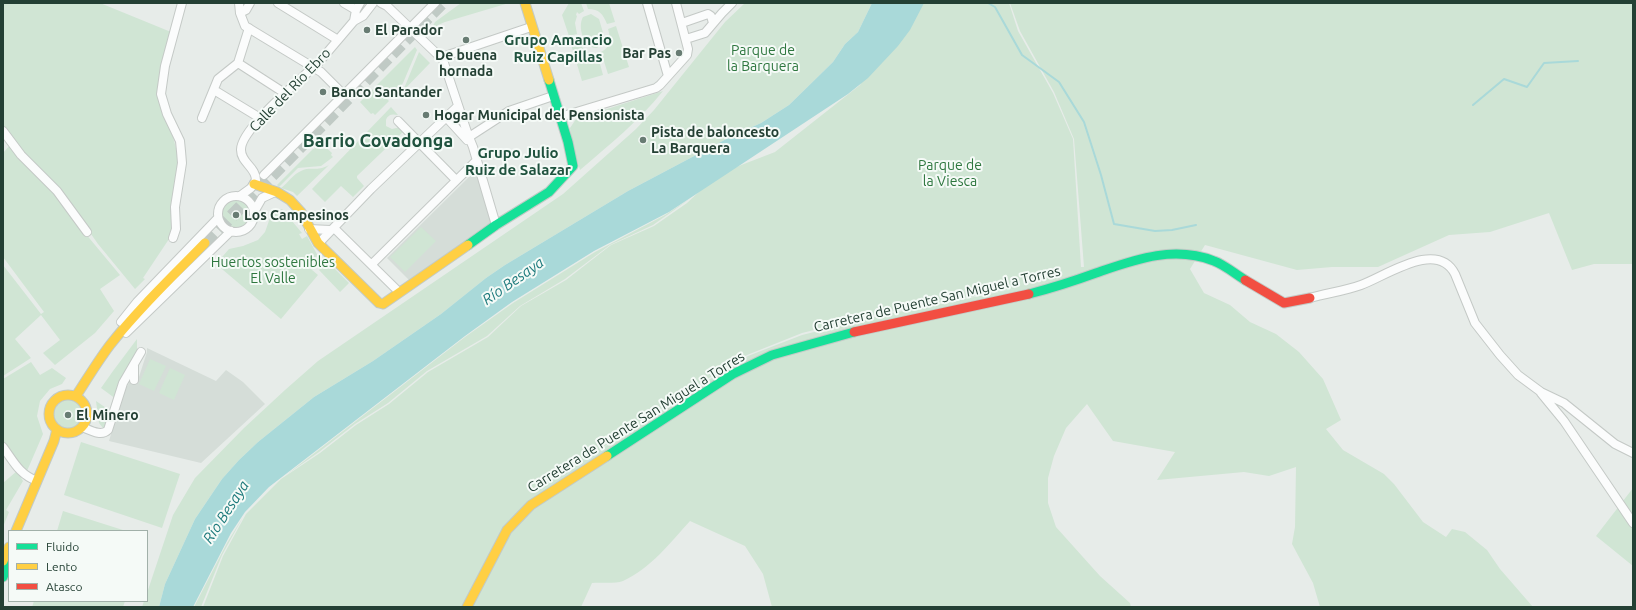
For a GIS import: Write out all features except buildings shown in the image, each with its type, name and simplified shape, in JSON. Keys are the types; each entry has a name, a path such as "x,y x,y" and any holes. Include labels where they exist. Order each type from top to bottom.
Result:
{"street":[{"path":"173,238 176,229 175,207 182,163 182,151 180,141 167,114 161,94 165,66 182,3"},
{"path":"238,3 243,22 249,28 321,72 344,95"},
{"path":"240,14 246,10 250,3"},
{"path":"278,3 338,40"},
{"path":"344,3 358,7"},
{"name":"Calle del Río Ebro","path":"254,184 256,177 254,170 244,160 241,150 245,137 260,118 314,68 354,21 363,16 373,3"},
{"path":"264,174 435,3"},
{"path":"240,196 254,184 272,188 275,192 292,200 318,243 380,304 383,304 496,225 549,192 573,166 560,117 531,27 525,3"},
{"path":"647,3 668,76"},
{"path":"560,117 656,88 687,55 688,49 686,39 676,3"},
{"path":"686,39 705,33 732,3"},
{"path":"385,4 437,54 442,57 473,147 496,225"},
{"name":"Calle del Río Ebro","path":"354,21 358,7"},
{"path":"682,23 708,14 711,16 713,23"},
{"path":"442,57 531,27"},
{"path":"202,118 218,79 238,63 249,28"},
{"path":"238,63 286,94"},
{"path":"214,90 260,118"},
{"path":"469,137 509,111 553,96"},
{"path":"318,243 419,142 458,106"},
{"path":"446,117 473,147"},
{"path":"398,121 456,180"},
{"path":"3,130 21,155 57,191 87,232"},
{"path":"372,264 477,160"},
{"path":"254,212 251,203 248,200 240,196 228,197 222,202 218,210 218,218 223,226 231,231 240,232 248,228 253,221 254,212 262,198 275,192"},
{"path":"76,396 110,344 121,323 137,302 214,224 218,218"},
{"path":"309,229 332,229 372,264 399,292"},
{"path":"110,344 131,329 231,231"},
{"path":"110,344 146,304 206,243"},
{"name":"Carretera de Puente San Miguel a Torres","path":"467,607 507,530 531,505 733,374 756,362 782,352 847,333 1024,296 1053,288 1139,258 1161,254 1192,255 1214,262 1284,303 1290,303 1362,284 1416,261 1426,259 1439,260 1448,264 1452,268 1459,281 1472,319 1500,355 1523,379 1540,392 1564,403 1615,444 1633,453"},
{"path":"82,427 101,434 108,430 123,384 141,352"},
{"path":"134,365 134,380"},
{"name":"Carretera de Puente San Miguel a Torres","path":"1540,392 1564,421 1633,523"},
{"path":"70,395 76,396 82,400 86,407 87,414 86,421 82,427 72,433 62,431 50,420 50,407 58,397 70,395"},
{"path":"16,530 54,441 62,431"},
{"path":"23,530 59,443 62,431"},
{"path":"3,447 22,474 37,481"},
{"path":"3,561 8,549"},
{"path":"3,577 8,565"}],"shaded area":[{"path":"473,173 477,174 492,222 410,281 387,258"},
{"path":"147,348 216,381 226,370 243,382 265,404 201,463 109,441 124,391 131,380 138,380"}],"green space":[{"path":"3,3 100,3 171,32 160,101 163,115 173,137 177,152 178,166 174,222 171,236 143,278 145,279 135,289 98,244 77,214 74,207 49,178 19,150 3,125"},
{"path":"461,3 509,3 445,22 438,25 430,35 428,35 435,22"},
{"path":"569,3 581,3 584,11 579,14 577,12 576,15 575,23 577,34 569,36 562,15"},
{"path":"586,3 609,3 615,22 607,24 604,17 598,11 588,9"},
{"name":"Parque de la Barquera","path":"745,3 872,3 858,32 845,44 833,62 789,105 761,123 732,136 628,191 505,265 486,278 441,314 373,361 314,397 258,442 222,479 195,519 165,584 159,607 142,607 144,602 148,602 148,590 173,515 195,478 244,428 318,361 563,194 636,129 654,110 725,22"},
{"name":"Parque de la Viesca","path":"907,3 1009,3 1018,31 1053,93 1073,139 1081,267 1084,267 1074,139 1054,92 1020,31 1010,3 1633,3 1633,264 1594,264 1572,270 1549,213 1490,232 1449,235 1378,267 1332,267 1297,270 1205,245 1190,269 1204,293 1230,305 1250,322 1276,334 1299,352 1323,379 1341,420 1326,429 1343,450 1384,474 1394,484 1423,522 1446,537 1452,529 1465,532 1487,550 1500,569 1533,607 1320,607 1313,583 1292,544 1295,527 1296,467 1269,476 1244,472 1157,480 1175,452 1113,441 1087,404 1066,428 1054,456 1048,478 1048,503 1056,527 1100,576 1130,603 1131,607 772,607 763,574 745,546 690,521 660,554 633,576 620,582 592,583 581,607 203,607 223,556 246,514 281,479 320,453 356,425 389,404 428,372 488,337 521,306 566,280 611,245 654,226 687,203 718,174 775,152 860,85 882,51","holes":["1025,287 883,315 802,335 748,356 697,387 566,472 696,386 747,355 802,333 883,313"]},
{"path":"591,14 599,19 604,36 604,42 597,48 588,45 581,31 581,21 583,17"},
{"path":"616,26 629,67 608,74 601,52 607,48 609,42 610,36 608,29"},
{"path":"578,38 584,50 597,53 603,75 582,81 570,41"},
{"path":"415,47 417,50 403,83 391,99 377,85"},
{"path":"419,52 430,63 400,94 405,86"},
{"path":"375,87 389,101 375,115 373,113 371,114 360,102 367,97 366,96"},
{"path":"663,91 634,123 580,170 573,146 570,128 576,119"},
{"path":"391,107 398,115 389,116 386,120 386,126 392,129 401,127 405,130 357,176 364,186 353,197 341,186 325,202 312,189"},
{"path":"320,142 332,153 331,155 333,157 321,166 298,168 279,187 277,185 313,149 315,149 314,148"},
{"path":"11,144 55,191 85,233 120,275 100,289 114,311 95,333 55,365 43,353 60,340 41,315 15,339 31,358 3,376 3,265 41,314 44,312 3,257 3,153"},
{"path":"329,165 297,196 293,192 281,188 295,174 301,171 321,168"},
{"path":"691,198 653,225 610,245 565,279 520,306 487,336 427,371 388,403 355,424 286,475 465,337 513,303 595,252 665,215"},
{"path":"236,200 246,204 250,214 246,224 236,228 226,224 222,214 226,204"},
{"name":"Huertos sostenibles El Valle","path":"282,209 302,233 299,234 302,239 307,236 318,256 305,264 318,275 281,319 216,264 229,249 243,246 258,240 265,232 271,215"},
{"path":"421,227 436,241 405,272 390,257"},
{"path":"328,262 349,283 340,292 319,270"},
{"path":"137,339 137,353 116,399 101,388"},
{"path":"150,359 166,366 154,391 139,384"},
{"path":"31,362 40,375 52,368 66,378 62,384 50,389 40,401 37,416 43,434 27,471 13,457 3,443 3,379"},
{"path":"170,368 185,375 174,400 159,393"},
{"path":"68,400 78,404 82,414 78,424 68,428 58,424 54,414 58,404"},
{"path":"96,401 112,412 105,427 103,428 99,423"},
{"path":"81,442 180,474 162,528 64,495"},
{"path":"17,471 23,481 6,510 9,512 3,527 3,483"},
{"path":"1633,488 1633,566 1596,536"},
{"path":"63,511 123,530 57,530"},
{"path":"243,517 222,555 201,607 194,607 227,543"},
{"path":"34,602 125,602 123,607 32,607"}],"water":[{"name":"Río Besaya","path":"872,3 924,3 910,30 898,46 868,78 848,94 669,212 594,251 512,302 465,336 269,487 245,512 231,533 193,607 159,607 165,584 195,519 222,479 258,442 314,397 373,361 441,314 486,278 505,265 628,191 732,136 761,123 789,105 833,62 845,44 858,32"}],"waterway":[{"path":"988,3 995,7 1022,55 1059,82 1084,122 1101,175 1114,224 1155,231 1172,230 1196,225"},
{"path":"1473,105 1504,79 1527,87 1544,63 1578,61"}],"tunnel":[{"path":"205,243 442,3"}],"traffic: fast":[{"path":"468,245 496,225 549,192 573,166 568,142 549,80"},
{"path":"1029,294 1125,263 1169,254 1199,256 1214,261 1245,280"},
{"path":"607,456 733,374 772,355 854,332"},
{"path":"3,577 8,565"}],"traffic: slow":[{"path":"525,3 549,80"},
{"path":"254,184 277,192 290,200 301,212 318,243 379,303 383,304 468,245"},
{"path":"76,396 101,357 121,331 156,292 205,243"},
{"path":"64,395 72,395 79,398 84,403 87,414 84,425 79,430 72,433 64,433 57,430 52,425 49,418 49,410 52,403 57,398 64,395"},
{"path":"16,530 54,441 57,429"},
{"path":"467,607 507,530 531,505 607,456"},
{"path":"3,561 8,549"}],"traffic: jam":[{"path":"1245,280 1284,303 1310,298"},
{"path":"854,332 1029,294"}],"place":[{"name":"El Parador","path":"367,30"},
{"name":"De buena hornada","path":"466,40"},
{"name":"Bar Pas","path":"679,53"},
{"name":"Banco Santander","path":"323,92"},
{"name":"Hogar Municipal del Pensionista","path":"426,115"},
{"name":"Pista de baloncesto La Barquera","path":"643,140"},
{"name":"Los Campesinos","path":"236,215"},
{"name":"El Minero","path":"68,415"}],"district":[{"name":"Grupo Amancio Ruiz Capillas","path":"558,48"},
{"name":"Barrio Covadonga","path":"378,141"},
{"name":"Grupo Julio Ruiz de Salazar","path":"518,162"}]}
